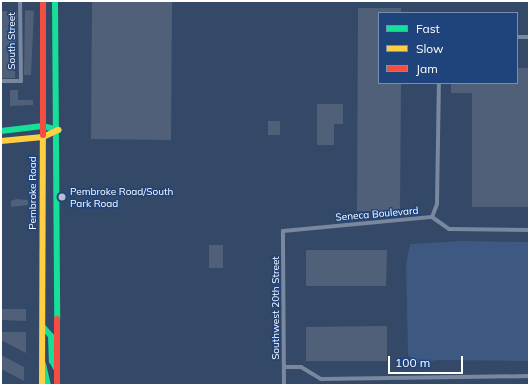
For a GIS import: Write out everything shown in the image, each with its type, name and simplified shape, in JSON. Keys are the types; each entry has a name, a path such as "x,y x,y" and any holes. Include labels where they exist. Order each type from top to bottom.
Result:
{"main road":[{"name":"Pembroke Road","path":"42,385 43,1"},
{"path":"55,1 58,130 57,385"},
{"path":"1,131 43,126 58,130"},
{"path":"1,142 43,137 58,130"},
{"path":"43,328 51,336 52,361 57,370"},
{"path":"42,363 48,375 48,385"}],"street":[{"name":"South Street","path":"1,81 20,81 20,1"},
{"path":"518,37 529,37"},
{"name":"Seneca Boulevard","path":"284,231 432,217 437,204 439,84"},
{"path":"432,217 449,229 529,230"},
{"name":"Southwest 20th Street","path":"284,231 284,385"},
{"path":"284,367 301,367 321,379 529,376"}],"water":[{"path":"462,241 529,242 529,361 438,360 417,363 408,355 406,264 410,244"}],"building":[{"path":"92,1 172,1 171,140 91,139"},
{"path":"358,8 401,8 401,12 378,12 378,84 401,84 400,211 357,211"},
{"path":"25,10 34,11 31,75 24,75"},
{"path":"1,11 17,12 15,78 1,78"},
{"path":"518,68 529,68 529,207 472,207 472,93 451,93 451,84 518,84"},
{"path":"10,90 18,90 18,100 33,100 33,105 10,106"},
{"path":"317,104 343,104 343,124 334,124 334,145 317,145"},
{"path":"268,121 280,121 280,135 268,135"},
{"path":"16,199 28,200 28,205 11,207 11,201"},
{"path":"209,245 223,245 223,268 209,268"},
{"path":"306,250 387,250 386,286 306,286"},
{"path":"1,309 26,309 26,321 1,320"},
{"path":"387,326 387,361 306,361 306,327"},
{"path":"1,332 26,332 26,353 1,340"},
{"path":"1,355 24,367 24,381 1,369"}],"traffic: fast":[{"path":"55,1 57,319"},
{"path":"1,131 43,126 58,130"},
{"path":"43,327 51,336 52,361 56,368"},
{"path":"43,364 48,385"}],"traffic: slow":[{"path":"1,141 43,137 58,130"},
{"path":"42,385 43,135"}],"traffic: jam":[{"path":"43,1 43,135"},
{"path":"57,319 57,385"}],"place":[{"name":"Pembroke Road/South Park Road","path":"62,197"}]}
